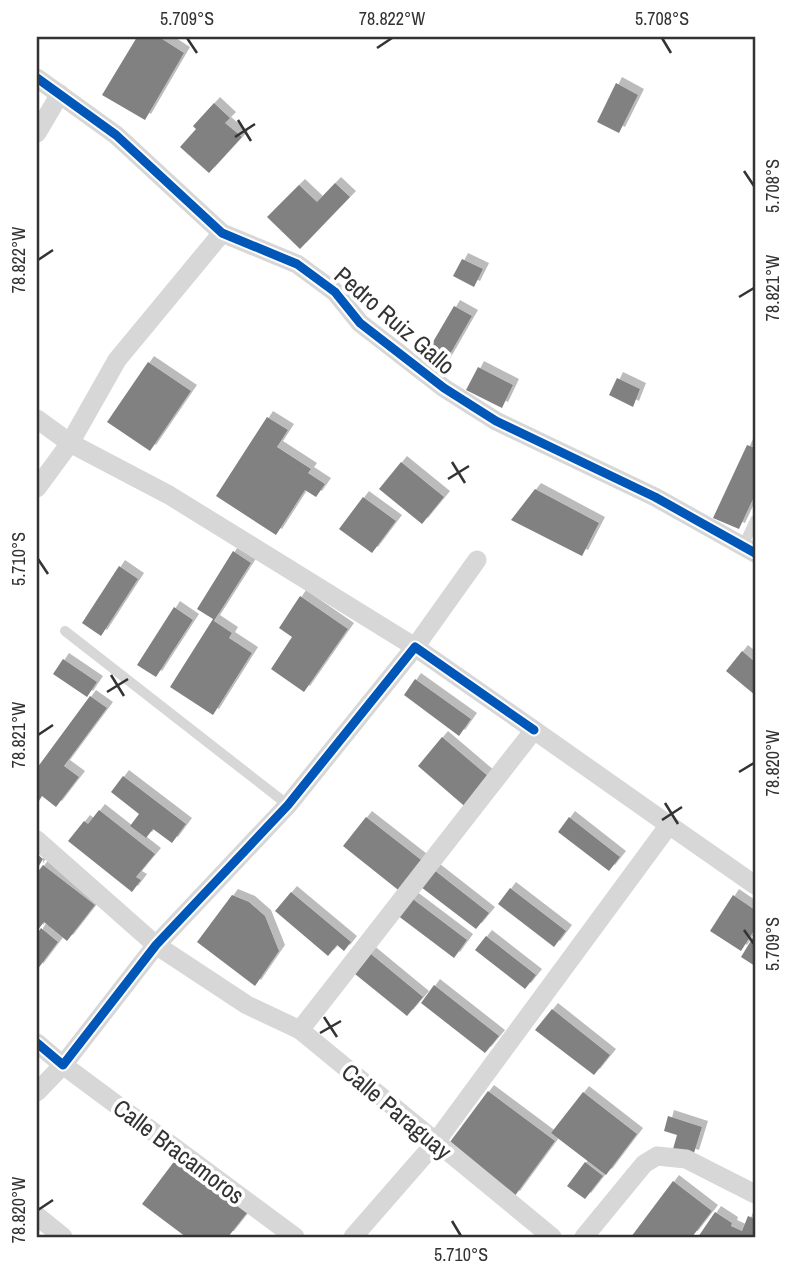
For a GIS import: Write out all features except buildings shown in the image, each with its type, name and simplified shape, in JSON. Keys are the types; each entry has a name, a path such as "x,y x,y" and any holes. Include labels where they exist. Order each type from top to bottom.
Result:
{"street":[{"name":"Pedro Ruiz Gallo","path":"37,78 117,135 222,233 297,264 335,292 360,323 443,388 496,421 655,497 749,550"},
{"path":"37,134 60,94"},
{"path":"37,488 70,443 117,360 222,233"},
{"path":"37,419 70,443 169,495 415,647 755,885"},
{"path":"37,1092 63,1065 156,946 288,805 415,647 477,560"},
{"path":"300,1030 534,730"},
{"path":"353,1237 435,1143 669,825"},
{"name":"Calle Paraguay","path":"37,840 156,946 247,1005 300,1030 552,1237"},
{"name":"Calle Bracamoros","path":"37,1043 295,1237"},
{"path":"584,1237 644,1164 657,1156 686,1159 755,1194"},
{"path":"37,1216 63,1237"}],"lane":[{"path":"749,550 755,520"},
{"path":"65,631 288,805"}],"cycle path":[{"path":"37,78 116,135 222,233 297,264 335,292 360,323 444,388 496,421 655,497 755,553"},
{"path":"37,1043 63,1065 156,945 288,805 415,647 534,730"}]}
